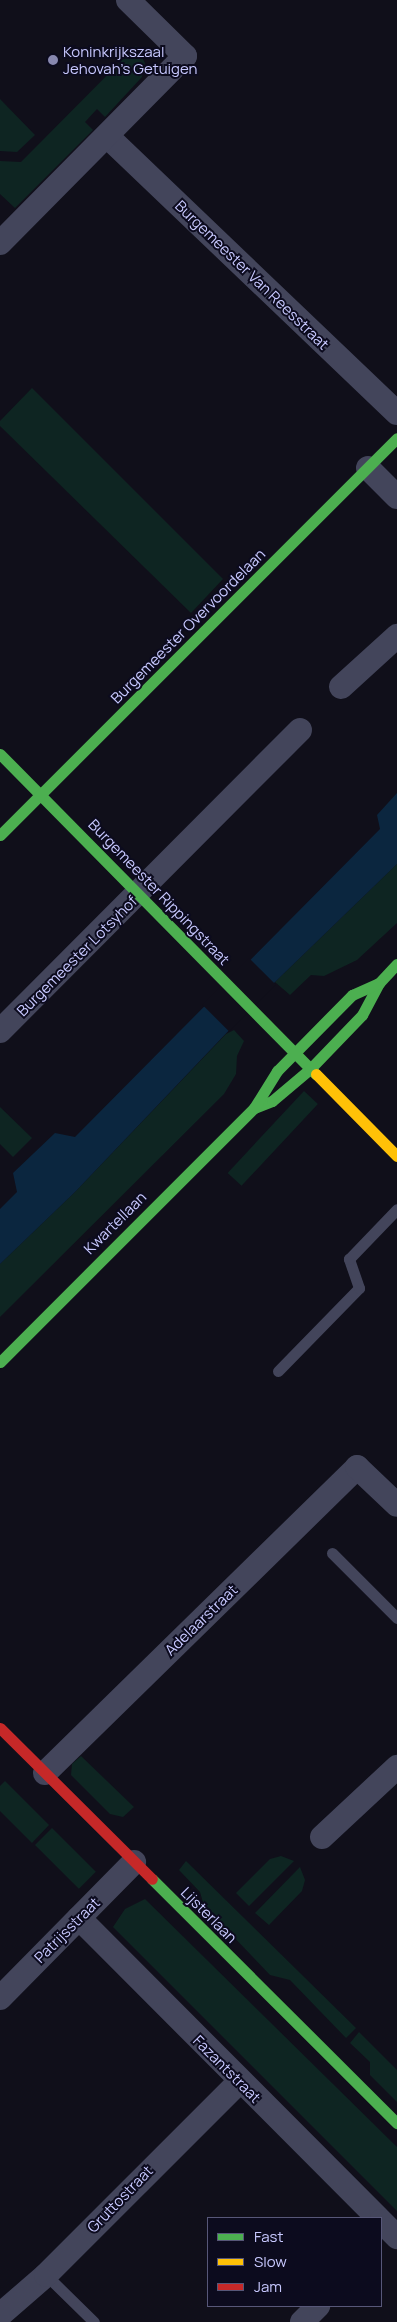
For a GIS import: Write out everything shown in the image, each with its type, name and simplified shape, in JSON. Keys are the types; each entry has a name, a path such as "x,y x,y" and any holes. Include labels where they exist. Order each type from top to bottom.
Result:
{"street":[{"path":"0,243 185,56 128,0"},
{"name":"Burgemeester Van Reesstraat","path":"107,136 397,413"},
{"name":"Burgemeester Overvoordelaan","path":"0,835 397,438"},
{"path":"368,468 397,497"},
{"path":"341,687 397,636"},
{"name":"Burgemeester Lotsyhof","path":"0,1031 139,894 300,730"},
{"name":"Burgemeester Rippingstraat","path":"0,754 41,792 397,1156"},
{"name":"Kwartellaan","path":"254,1108 272,1101 310,1069 362,1015 379,982 397,964"},
{"name":"Kwartellaan","path":"0,1362 254,1108 266,1085 295,1052 352,995 379,982"},
{"name":"Adelaarstraat","path":"45,1773 357,1467 397,1505"},
{"name":"Lijsterlaan","path":"0,1728 397,2123"},
{"path":"322,1837 397,1767"},
{"name":"Patrijsstraat","path":"0,1998 134,1862"},
{"name":"Fazantstraat","path":"79,1918 372,2217"},
{"name":"Gruttostraat","path":"0,2315 46,2275 239,2082"},
{"path":"302,2322 317,2307"}],"lane":[{"path":"278,1372 359,1288 349,1259 397,1209"},
{"path":"332,1553 397,1618"},
{"path":"46,2275 94,2322"}],"green space":[{"path":"136,46 145,63 142,77 105,117 97,109 85,122 93,130 15,208 0,194 0,161 21,162"},
{"path":"0,99 35,135 17,152 0,151"},
{"path":"32,388 223,579 191,613 0,426 0,421"},
{"path":"397,864 397,923 357,960 324,976 311,975 290,995 275,982"},
{"path":"234,1030 244,1041 237,1056 236,1074 224,1094 0,1317 0,1264 75,1192 226,1034"},
{"path":"304,1091 318,1104 242,1186 228,1173"},
{"path":"0,1107 32,1138 13,1157 0,1144"},
{"path":"81,1756 134,1807 123,1817 110,1814 71,1775 72,1764"},
{"path":"5,1781 49,1825 32,1843 0,1811 0,1786"},
{"path":"52,1828 96,1872 79,1889 35,1845"},
{"path":"281,1856 294,1861 249,1906 236,1893 270,1859"},
{"path":"186,1861 356,2028 346,2038 290,1980 270,1975 204,1906 200,1892 179,1870"},
{"path":"300,1867 305,1880 302,1891 269,1925 255,1913"},
{"path":"145,1899 397,2147 397,2211 113,1927 125,1909"},
{"path":"359,2032 397,2070 397,2102 370,2075 370,2062 350,2043"}],"water":[{"path":"397,793 397,864 275,982 75,1192 0,1264 0,1209 17,1192 13,1173 55,1133 75,1137 380,829 377,815"}],"pier":[{"path":"249,958 276,985 229,1032 202,1005"}],"traffic: fast":[{"path":"0,835 397,438"},
{"path":"0,754 316,1074"},
{"path":"254,1108 272,1101 310,1069 362,1015 379,983 397,964"},
{"path":"0,1362 254,1108 277,1071 352,995 379,983"},
{"path":"152,1879 397,2123"}],"traffic: slow":[{"path":"316,1074 397,1156"}],"traffic: jam":[{"path":"0,1728 152,1879"}],"place":[{"name":"Koninkrijkszaal Jehovah's Getuigen","path":"53,60"}]}
